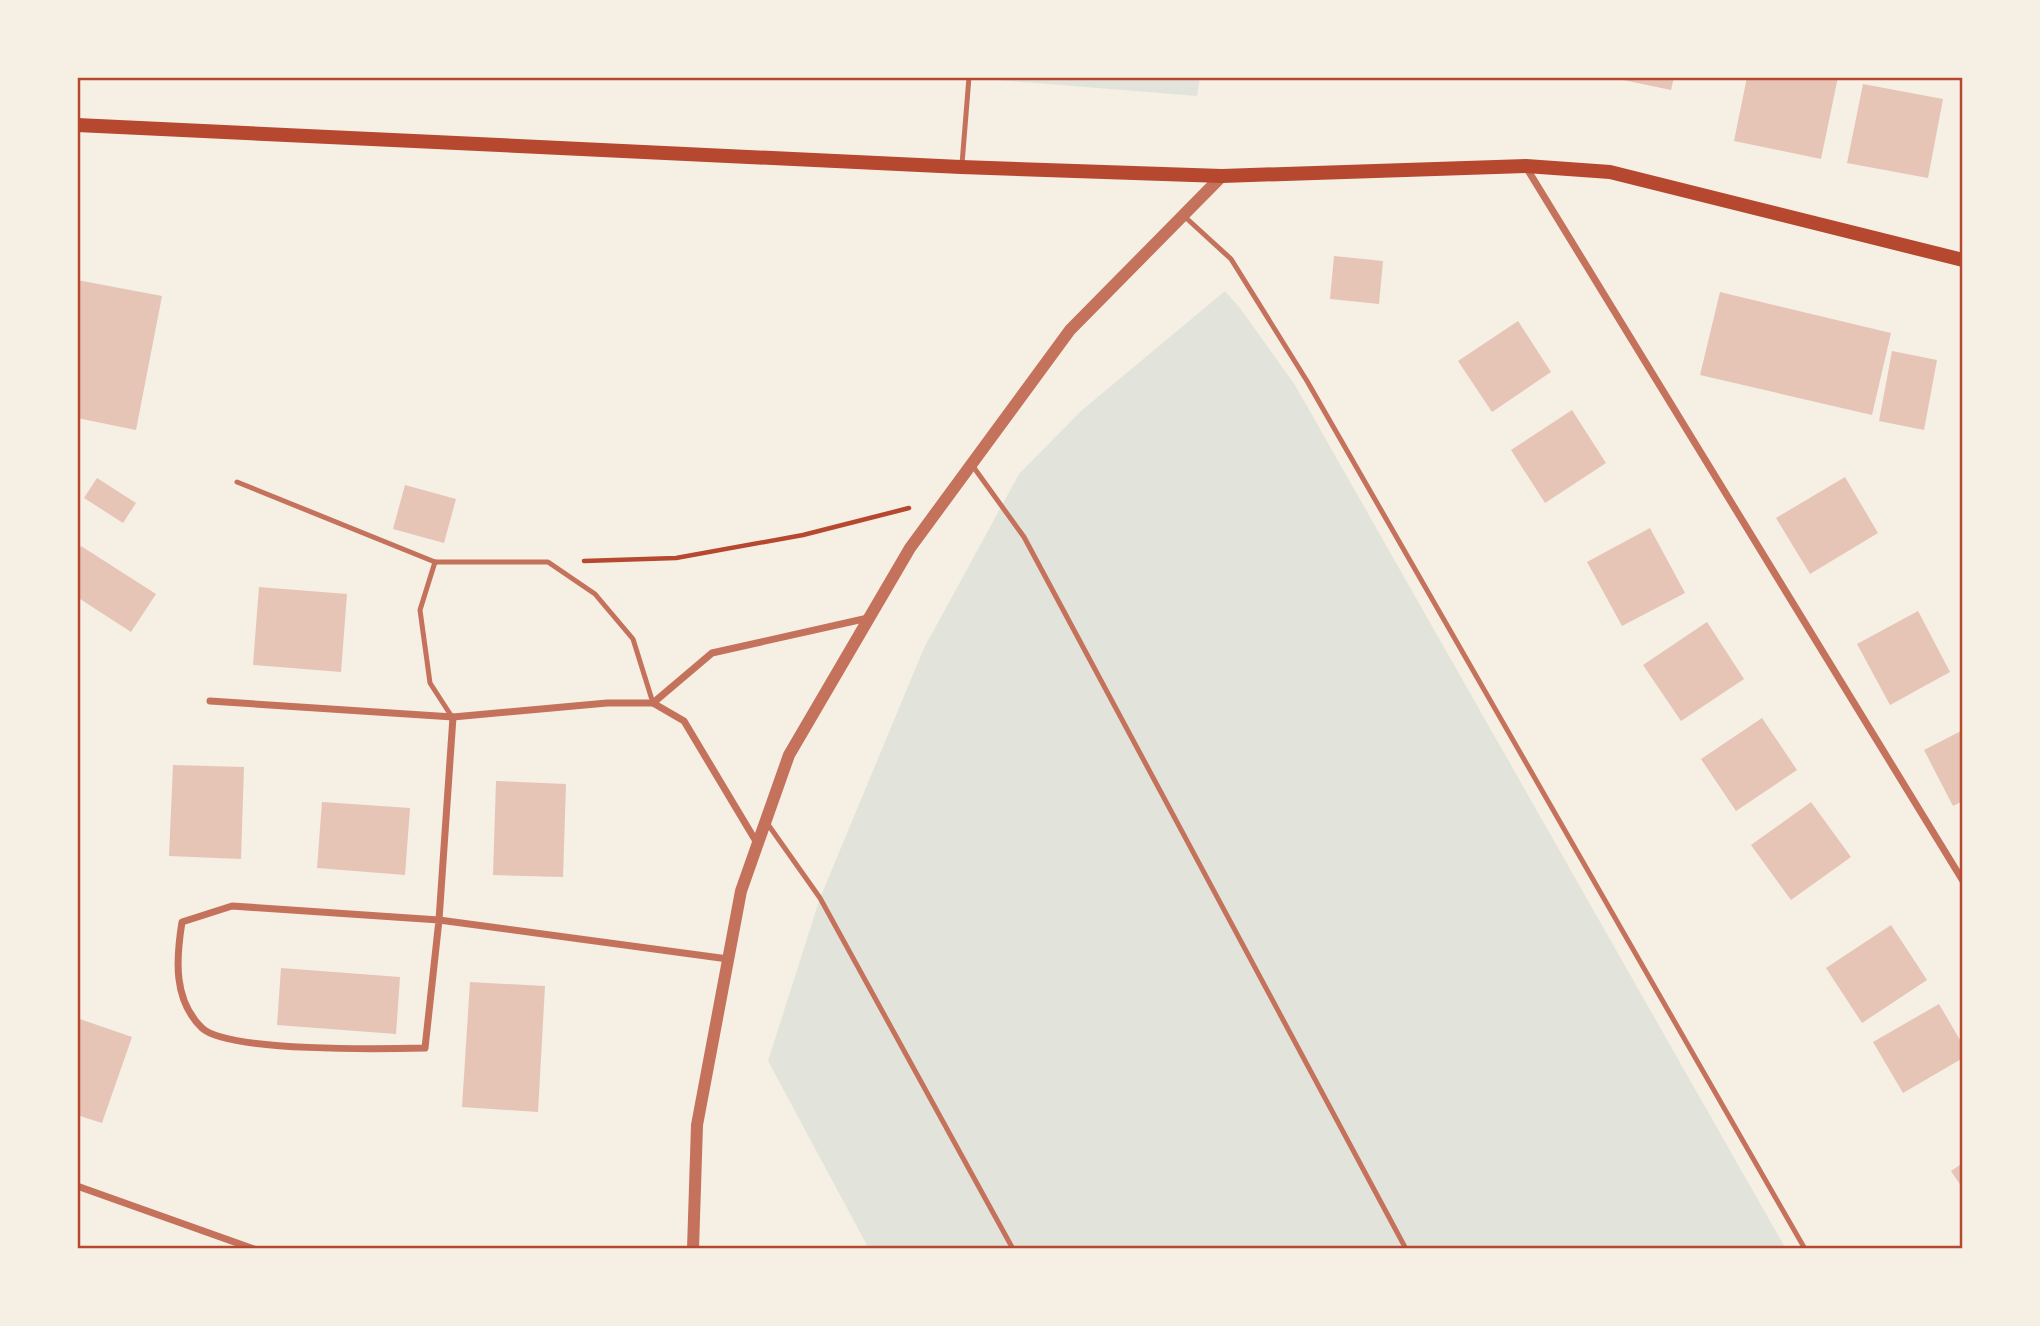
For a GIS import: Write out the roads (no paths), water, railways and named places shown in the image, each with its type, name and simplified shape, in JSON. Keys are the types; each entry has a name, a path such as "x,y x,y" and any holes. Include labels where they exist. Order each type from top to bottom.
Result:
{"main road":[{"path":"77,125 961,167 1222,176 1526,166 1610,172 1963,260"}],"street":[{"path":"1526,166 1963,881"},
{"path":"693,1249 697,1125 741,891 789,755 910,548 1070,330 1222,176"},
{"path":"653,704 712,653 872,617"},
{"path":"209,701 453,717 607,704 653,704 684,721 757,844"},
{"path":"453,717 439,920 425,1048 360,1050 227,1039 203,1029 184,1003 176,964 182,922 232,906 439,920 728,959"},
{"path":"77,1186 254,1249"}],"lane":[{"path":"961,167 969,77"},
{"path":"1182,214 1231,258 1307,381 1805,1249"},
{"path":"972,465 1024,537 1406,1249"},
{"path":"237,482 435,562 548,562 596,594 633,639 653,704"},
{"path":"435,562 420,610 430,683 453,717"},
{"path":"766,821 820,898 1013,1249"}]}
